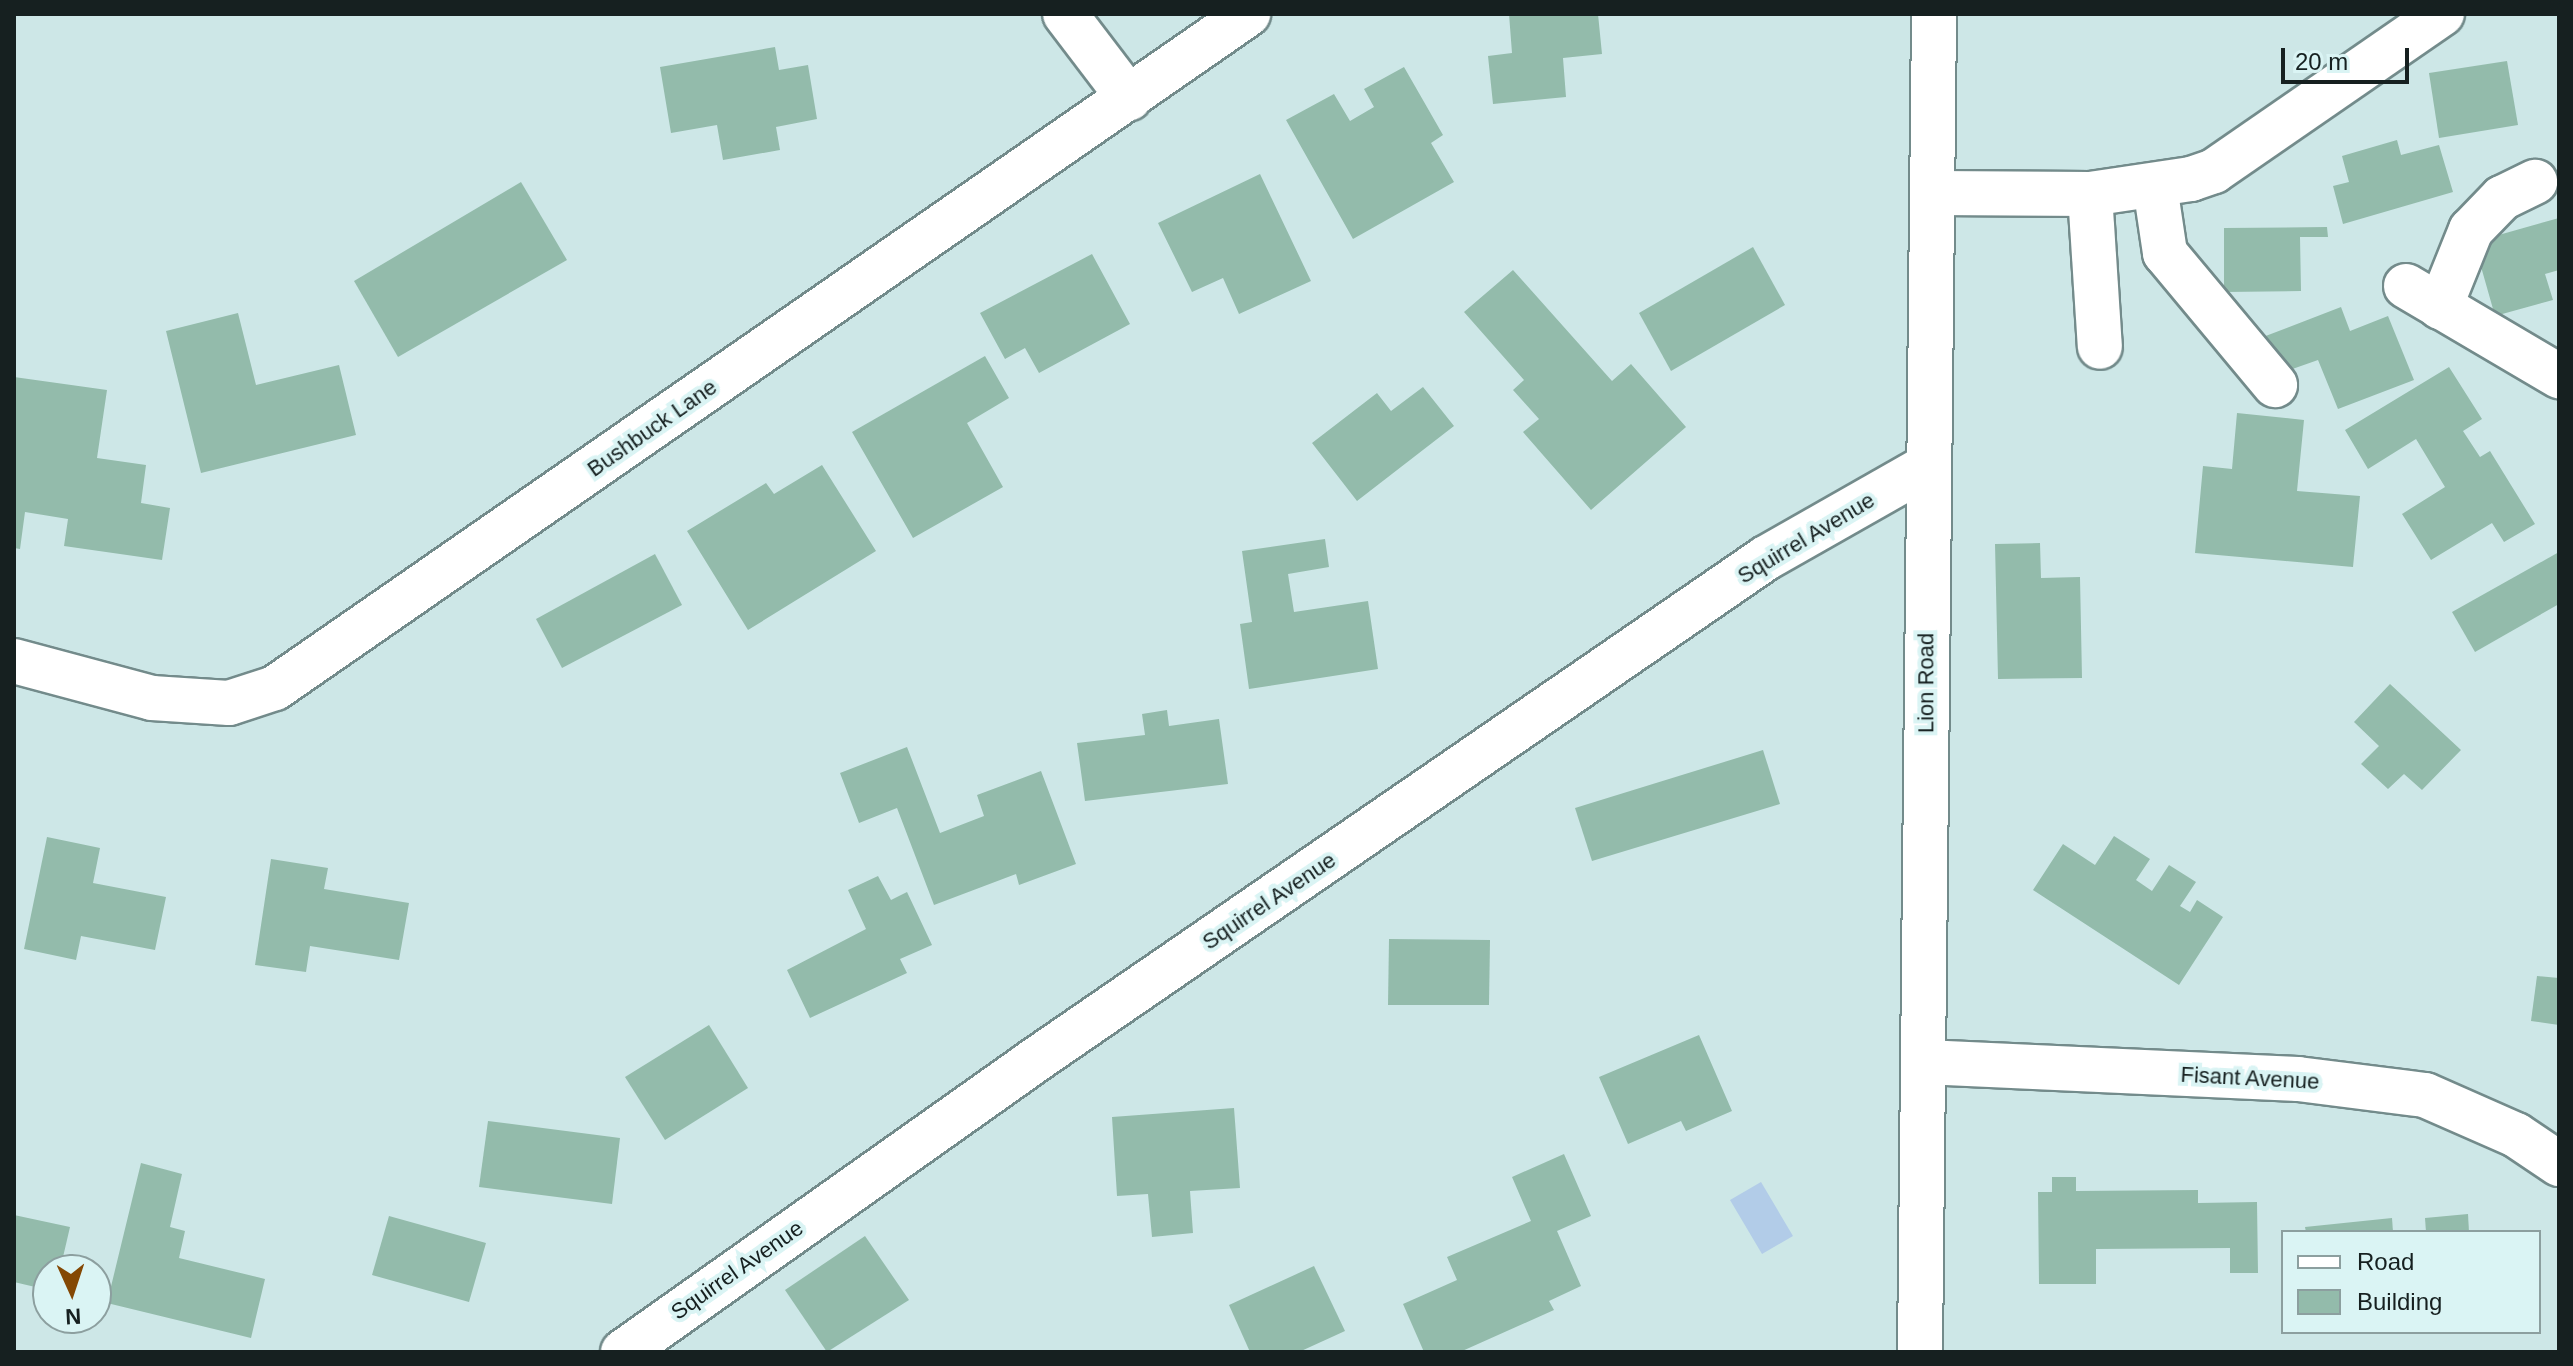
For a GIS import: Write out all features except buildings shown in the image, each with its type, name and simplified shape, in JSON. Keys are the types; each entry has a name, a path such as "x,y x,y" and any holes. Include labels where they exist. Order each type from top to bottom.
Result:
{"street":[{"path":"1065,14 1129,98"},
{"name":"Bushbuck Lane","path":"14,661 152,698 229,703 275,688 1248,14"},
{"name":"Lion Road","path":"1920,1352 1926,467 1935,193 1934,14"},
{"path":"1935,193 2090,194 2155,186 2214,171 2442,14"},
{"path":"2535,182 2502,198 2471,230 2423,297 2559,376"},
{"path":"2155,186 2165,253 2275,385"},
{"path":"2090,194 2100,347"},
{"name":"Squirrel Avenue","path":"623,1352 1028,1065 1766,558 1926,467"},
{"name":"Fisant Avenue","path":"1924,1062 2298,1079 2425,1095 2516,1135 2559,1164"}],"water":[{"path":"1761,1182 1793,1236 1762,1254 1730,1200"}]}
